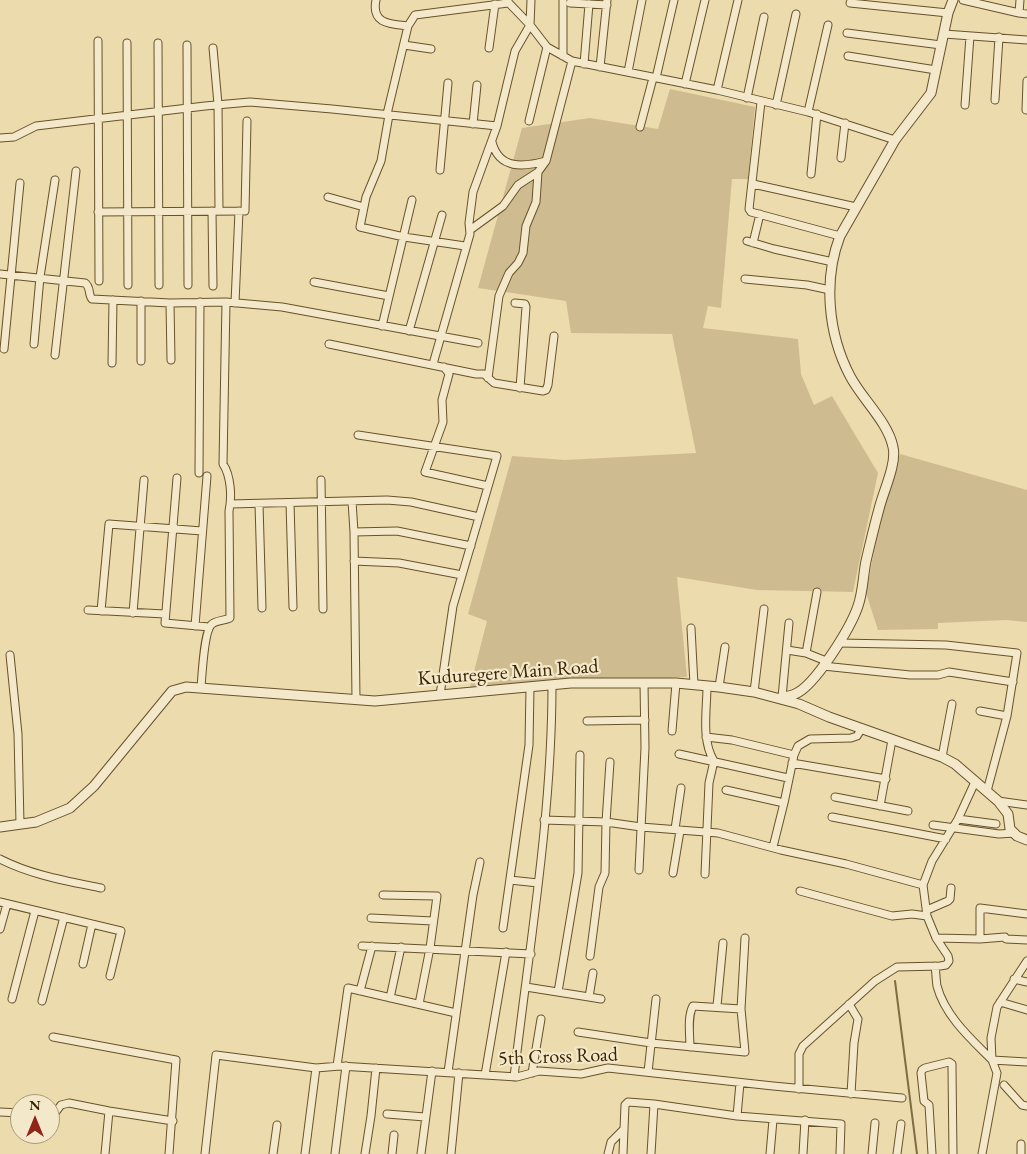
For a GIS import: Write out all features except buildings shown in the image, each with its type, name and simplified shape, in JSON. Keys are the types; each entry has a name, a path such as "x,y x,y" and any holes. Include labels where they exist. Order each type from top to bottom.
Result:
{"street":[{"path":"376,0 375,8 377,16 381,20 386,23 408,26"},
{"path":"433,364 470,230 469,223 473,192 497,126 515,51 530,25 531,0"},
{"path":"628,72 642,0"},
{"path":"640,128 655,78 674,0"},
{"path":"685,84 705,0"},
{"path":"717,90 738,0"},
{"path":"789,623 780,698 795,694 811,683 839,643 858,607 865,563 893,462 894,448 887,432 850,376 835,337 830,290 834,253 840,236 895,140 931,93 948,13 953,0"},
{"path":"963,0 1023,14 1020,0"},
{"path":"465,246 404,237 360,227 366,198 381,161 388,114 408,26 418,14 507,1 530,25 547,47 572,61 717,90 817,114 895,140"},
{"path":"563,56 566,2 607,3 600,67"},
{"path":"850,3 948,13"},
{"path":"489,48 495,4"},
{"path":"584,64 589,4"},
{"path":"776,105 796,14"},
{"path":"747,98 764,17"},
{"path":"808,112 828,25"},
{"path":"847,33 942,45"},
{"path":"944,34 1027,40"},
{"path":"965,105 970,36"},
{"path":"995,100 999,37"},
{"path":"98,41 99,281"},
{"path":"127,43 128,286"},
{"path":"158,43 160,286"},
{"path":"187,44 188,285"},
{"path":"404,45 431,48"},
{"path":"529,121 547,47"},
{"path":"213,48 218,104 213,286"},
{"path":"848,56 936,70"},
{"path":"470,230 503,206 518,185 538,172 546,161 572,61"},
{"path":"1026,110 1027,81"},
{"path":"440,170 448,83"},
{"path":"473,124 478,85"},
{"path":"0,138 14,137 36,126 218,104 250,102 497,126"},
{"path":"761,102 749,208 751,212 840,236"},
{"path":"811,174 817,114"},
{"path":"98,212 245,211 247,121"},
{"path":"841,158 846,123"},
{"path":"492,142 496,154 509,163 526,165 546,161"},
{"path":"55,355 76,172"},
{"path":"488,378 499,296 509,273 518,264 522,252 526,226 536,202 538,172"},
{"path":"34,344 40,277 55,180"},
{"path":"4,349 20,183"},
{"path":"753,184 856,207"},
{"path":"328,197 364,206"},
{"path":"382,326 412,200"},
{"path":"235,303 239,211"},
{"path":"760,214 750,242 833,262"},
{"path":"409,331 442,215"},
{"path":"0,274 85,283 89,286 92,299 170,303 226,302 282,307 478,343"},
{"path":"745,279 807,285 830,290"},
{"path":"314,282 390,296"},
{"path":"112,363 113,300"},
{"path":"140,361 141,302"},
{"path":"198,473 200,302"},
{"path":"201,688 209,627 213,622 230,618 230,504 228,471 223,464 226,302"},
{"path":"170,303 171,360"},
{"path":"515,303 524,304 526,307 520,388"},
{"path":"329,344 476,374 484,374 494,383 543,391 547,388 554,336"},
{"path":"443,366 449,374 442,400 443,422 425,472 488,486"},
{"path":"358,435 497,456 453,606 440,695"},
{"path":"195,626 207,476"},
{"path":"177,478 165,623 209,627"},
{"path":"133,613 144,480"},
{"path":"321,480 323,609"},
{"path":"230,504 387,500 411,502 479,517"},
{"path":"352,502 356,700"},
{"path":"290,503 293,607"},
{"path":"260,504 262,608"},
{"path":"101,611 109,524 202,531"},
{"path":"354,532 397,531 471,546"},
{"path":"354,561 399,563 462,575"},
{"path":"806,653 817,592"},
{"path":"754,692 764,609"},
{"path":"88,610 166,614"},
{"path":"691,628 694,685"},
{"path":"839,643 946,645 1017,653 1007,716 986,791"},
{"path":"719,687 725,647"},
{"path":"787,650 806,653 825,663 910,674 949,672 1013,682"},
{"path":"10,655 18,734 20,824"},
{"name":"Kuduregere Main Road","path":"0,827 36,822 70,808 94,786 172,691 186,687 375,701 571,683 676,683 754,692 780,698 942,757 956,764 998,801 1008,814 1010,829 1015,834"},
{"path":"639,870 644,683"},
{"path":"672,731 676,683"},
{"path":"514,1077 531,954 538,884 552,739 552,685"},
{"path":"705,874 705,831 709,783 714,761 706,737 707,686"},
{"path":"503,928 529,745 530,687"},
{"path":"942,757 952,704"},
{"path":"980,711 1007,716"},
{"path":"587,721 644,720"},
{"path":"773,847 788,778 798,746 810,739 851,738 857,736 862,728"},
{"path":"706,737 732,740 794,755"},
{"path":"880,806 892,740"},
{"path":"679,754 788,778"},
{"path":"558,992 578,873 580,755"},
{"path":"590,956 599,887 605,873 610,762"},
{"path":"792,763 886,779"},
{"path":"799,1089 798,1054 803,1046 874,981 897,967 946,965 949,961 948,956 936,938 927,913 923,885 932,862 958,819 975,782"},
{"path":"673,873 681,788"},
{"path":"726,790 784,803"},
{"path":"835,797 908,811"},
{"path":"998,801 1027,805"},
{"path":"832,817 946,839"},
{"path":"958,819 996,824"},
{"path":"544,820 606,822 641,827 705,831 733,836 923,885"},
{"path":"933,825 1015,834 1027,840"},
{"path":"0,859 16,867 61,880 101,888"},
{"path":"448,1072 480,862"},
{"path":"510,880 538,884"},
{"path":"800,891 892,916 927,913 948,901 951,888"},
{"path":"383,895 437,896 430,948 419,1004"},
{"path":"0,930 3,903 121,931 110,976"},
{"path":"980,939 980,908 1027,914"},
{"path":"12,999 36,911"},
{"path":"42,1000 64,918"},
{"path":"371,918 433,921"},
{"path":"83,964 92,924"},
{"path":"936,938 980,939 1005,937 1006,939 1027,940"},
{"path":"578,1032 651,1043 745,1052 741,1009 745,938"},
{"path":"717,1006 723,943"},
{"path":"362,946 531,954"},
{"path":"360,991 372,946"},
{"path":"390,998 401,947"},
{"path":"485,1075 506,952"},
{"path":"982,1154 997,1074 992,1060 991,1038 997,1008 1027,961"},
{"path":"935,966 937,986 946,1006 963,1032 992,1060 1027,1062"},
{"path":"588,997 593,973"},
{"path":"1014,979 1027,982"},
{"path":"526,987 601,999"},
{"path":"337,1066 348,988 456,1013"},
{"path":"648,1072 656,999"},
{"path":"1000,1002 1027,1010"},
{"path":"849,1004 858,1019 854,1043 851,1094"},
{"path":"690,1047 690,1019 693,1006 741,1009"},
{"path":"532,1073 541,1019"},
{"path":"53,1037 176,1060 170,1154"},
{"name":"5th Cross Road","path":"205,1154 216,1055 316,1068 346,1066 514,1077 539,1071 581,1074 608,1068 740,1083 902,1098"},
{"path":"932,1154 929,1105 924,1101 921,1073 925,1068 950,1062 952,1064 953,1154"},
{"path":"335,1154 346,1066"},
{"path":"305,1154 316,1068"},
{"path":"364,1154 371,1116 376,1068"},
{"path":"421,1154 432,1071"},
{"path":"451,1154 460,1073"},
{"path":"737,1116 740,1083"},
{"path":"1004,1085 1022,1105 1027,1106"},
{"path":"623,1154 624,1108 628,1102 773,1120 805,1120 841,1124 840,1154"},
{"path":"60,1108 64,1104 173,1120"},
{"path":"651,1154 654,1104"},
{"path":"105,1154 109,1111"},
{"path":"387,1114 425,1118"},
{"path":"770,1154 773,1120"},
{"path":"803,1154 805,1120"},
{"path":"872,1154 875,1123"},
{"path":"898,1154 901,1124"},
{"path":"273,1154 277,1125"},
{"path":"608,1154 611,1142 624,1128"},
{"path":"392,1154 394,1135"},
{"path":"1021,1144 1021,1154"}],"shaded area":[{"path":"670,89 755,107 748,179 732,179 721,308 708,306 703,328 798,339 801,374 814,405 832,396 878,473 853,592 757,590 677,577 687,677 470,687 487,621 468,614 512,456 565,460 696,453 672,334 571,333 566,301 478,288 522,128 590,118 658,129"},
{"path":"900,454 1027,490 1027,622 1006,620 938,623 938,629 878,630 866,593 880,520"}],"waterway":[{"path":"895,981 917,1154"}]}
